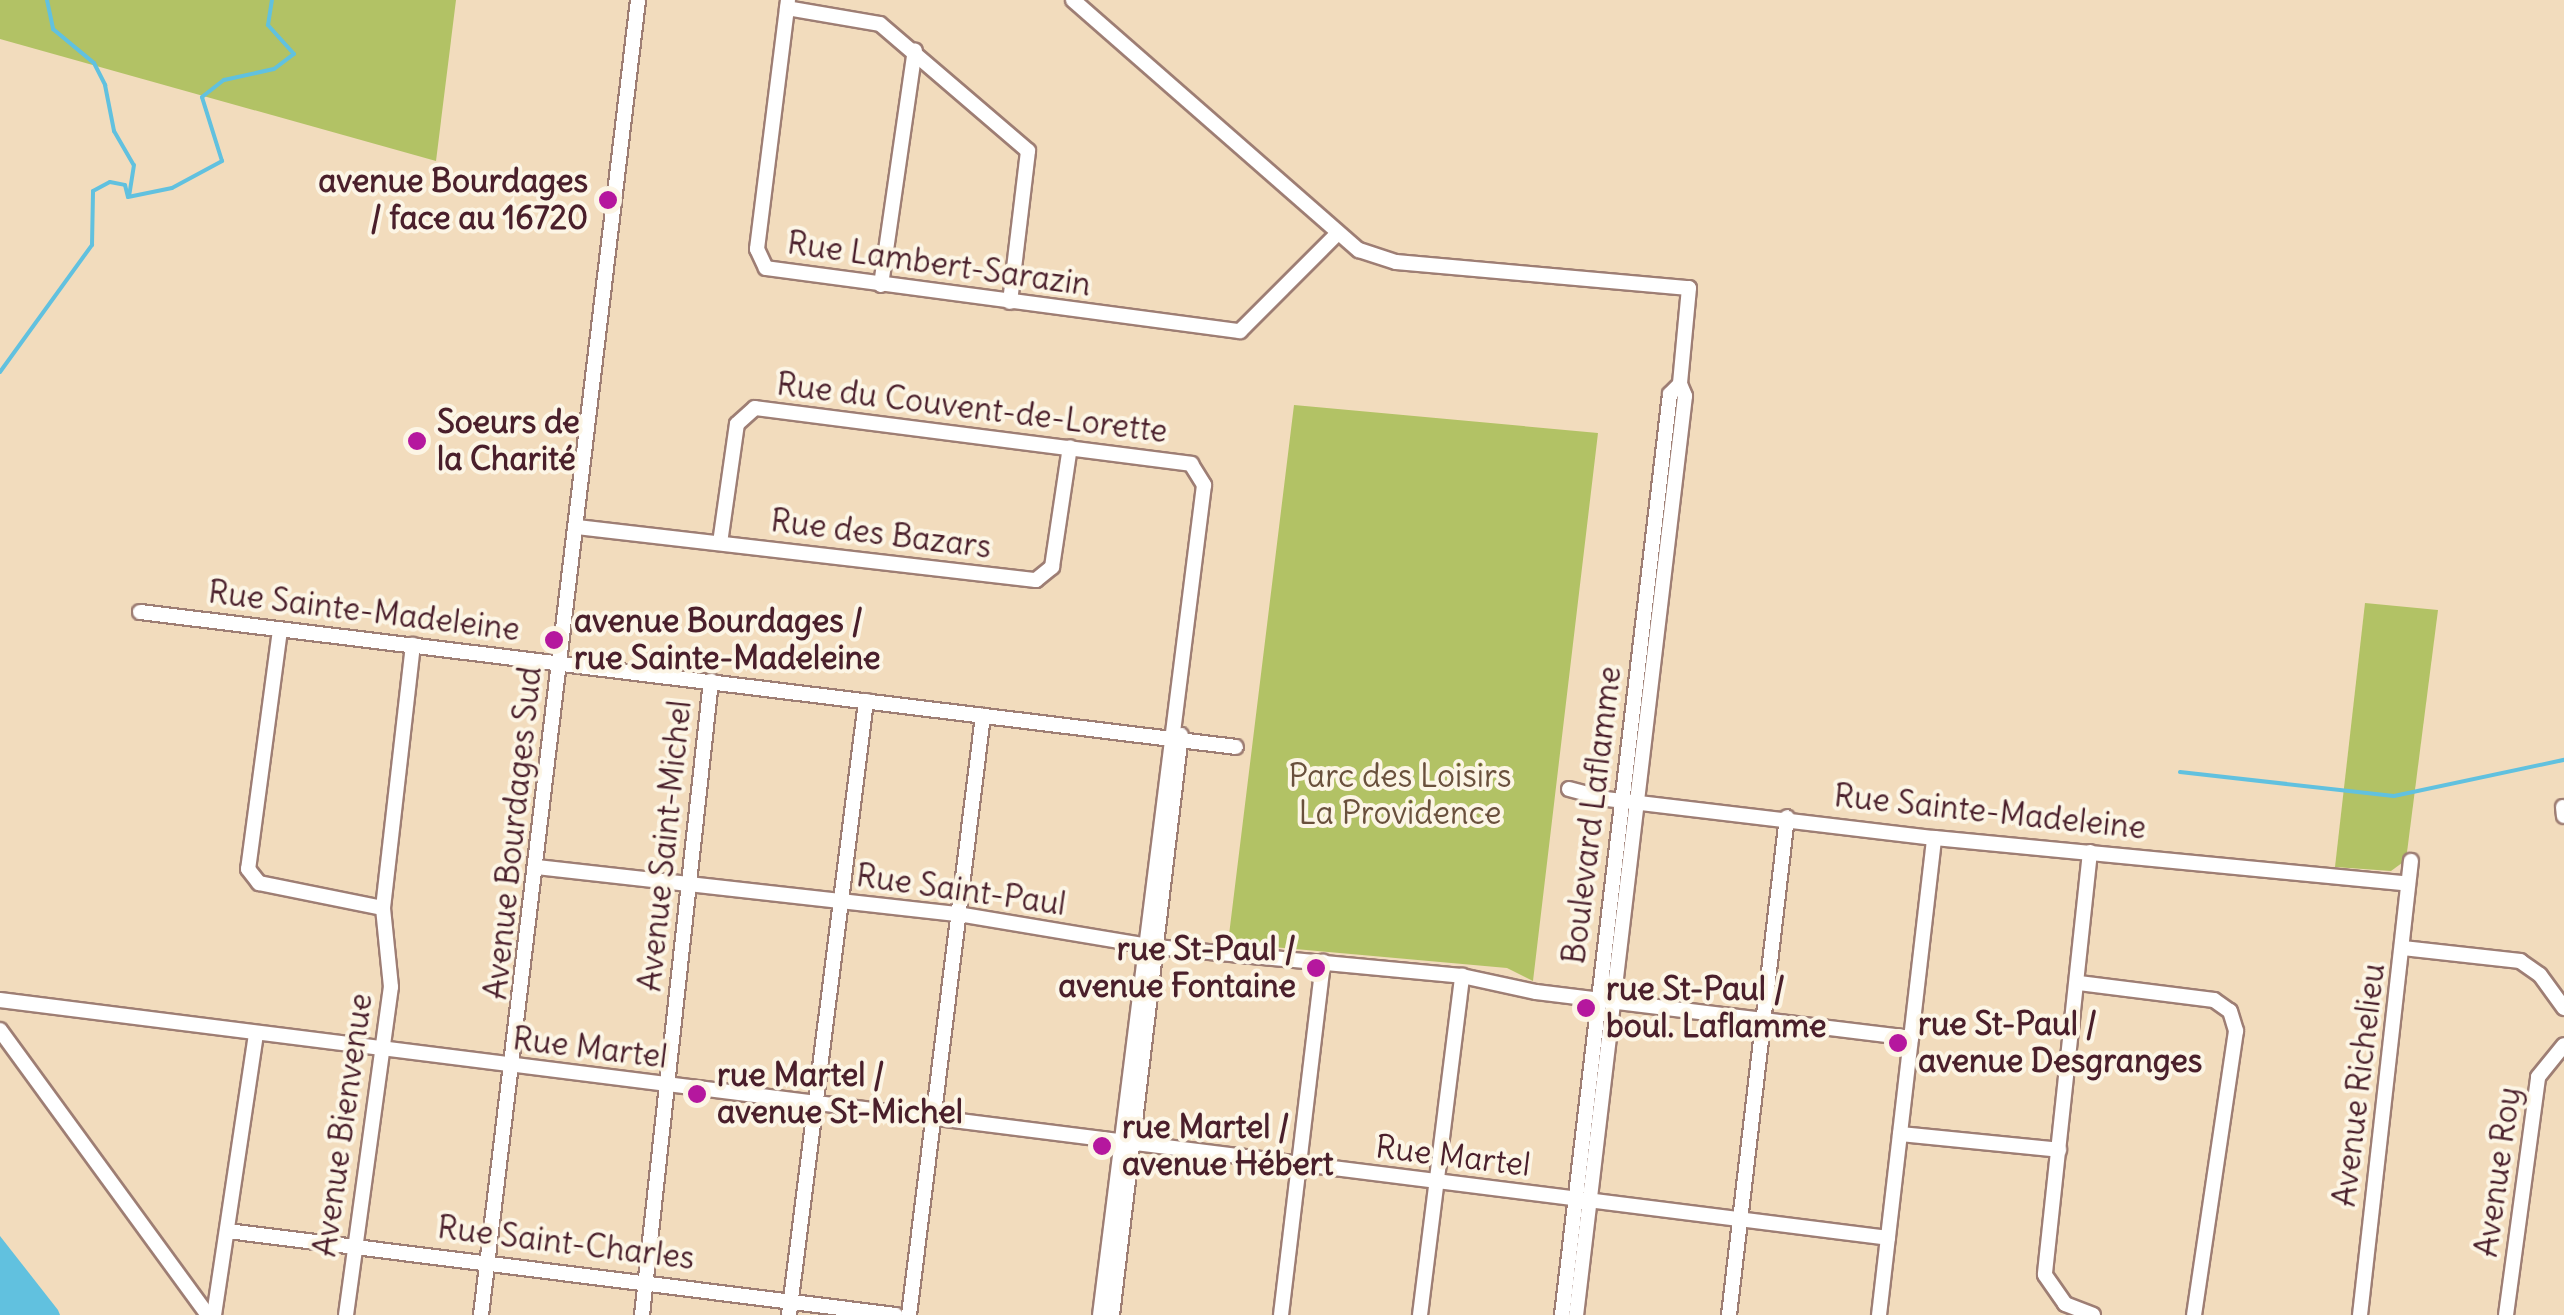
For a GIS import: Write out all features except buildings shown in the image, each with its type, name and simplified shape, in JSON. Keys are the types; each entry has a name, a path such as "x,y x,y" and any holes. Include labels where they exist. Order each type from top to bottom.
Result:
{"street":[{"name":"Avenue Bourdages Sud","path":"481,1315 515,1067 638,0"},
{"path":"1073,0 1336,234"},
{"path":"788,4 880,24 915,50 1028,152 1010,302"},
{"name":"Rue Lambert-Sarazin","path":"788,4 757,257 773,271 1240,330 1336,234"},
{"path":"881,285 915,50"},
{"name":"Boulevard Laflamme","path":"1336,234 1396,262 1689,288 1680,384 1670,394 1606,999 1582,1200 1562,1315"},
{"name":"Rue du Couvent-de-Lorette","path":"720,543 736,424 756,408 1192,464 1204,485 1174,740"},
{"name":"Rue des Bazars","path":"577,527 1046,578 1070,447"},
{"name":"Rue Sainte-Madeleine","path":"140,612 1236,747"},
{"path":"280,630 248,869 259,883 382,908"},
{"name":"Avenue Bienvenue","path":"346,1315 392,987 382,908 413,645"},
{"name":"Avenue Saint-Michel","path":"642,1315 711,681"},
{"path":"790,1309 866,701"},
{"path":"909,1315 983,716"},
{"path":"1112,1315 1127,1143 1174,740"},
{"name":"Rue Sainte-Madeleine","path":"1568,789 1628,801 1787,817 1934,838 2408,884"},
{"path":"2563,807 2564,816"},
{"path":"1728,1315 1787,817"},
{"path":"1879,1315 1934,838"},
{"path":"2090,852 2045,1276 2065,1304 2093,1315"},
{"name":"Avenue Richelieu","path":"2360,1315 2412,861"},
{"name":"Rue Saint-Paul","path":"537,867 958,914 1149,946 1462,976 1606,999 1911,1038"},
{"path":"2402,948 2520,961 2540,975 2564,1008"},
{"path":"1280,1315 1322,962"},
{"path":"1420,1315 1462,976"},
{"path":"2079,983 2214,1000 2230,1011 2236,1031 2194,1315"},
{"name":"Rue Martel","path":"0,1000 1888,1238"},
{"path":"0,1030 211,1315"},
{"path":"211,1315 228,1232 256,1034"},
{"name":"Avenue Roy","path":"2506,1315 2538,1077 2564,1045"},
{"path":"1900,1134 2059,1150"},
{"path":"1100,1315 1127,1143"},
{"name":"Boulevard Laflamme","path":"1576,1315 1582,1200"},
{"name":"Rue Saint-Charles","path":"228,1232 646,1280 790,1309 896,1315"}],"green space":[{"path":"0,0 456,0 436,161 0,39"},
{"name":"Parc des Loisirs La Providence","path":"1294,405 1598,433 1533,981 1507,968 1228,943"},
{"path":"2365,603 2438,610 2406,860 2391,871 2335,867"}],"water":[{"path":"0,1236 58,1310 60,1315 0,1315"}],"waterway":[{"path":"47,0 53,29 94,63 105,85 114,131 134,165 129,195"},
{"path":"0,372 92,245 93,191 110,182 125,185 128,197 172,188 222,161 202,97 224,80 274,69 294,54 268,25 272,0"},
{"path":"2180,772 2394,796 2564,760"}],"place":[{"name":"avenue Bourdages / face au 16720","path":"608,200"},
{"name":"Soeurs de la Charité","path":"417,441"},
{"name":"avenue Bourdages / rue Sainte-Madeleine","path":"554,640"},
{"name":"rue St-Paul / avenue Fontaine","path":"1316,968"},
{"name":"rue St-Paul / boul. Laflamme","path":"1586,1008"},
{"name":"rue St-Paul / avenue Desgranges","path":"1898,1043"},
{"name":"rue Martel / avenue St-Michel","path":"697,1094"},
{"name":"rue Martel / avenue Hébert","path":"1102,1146"}]}
